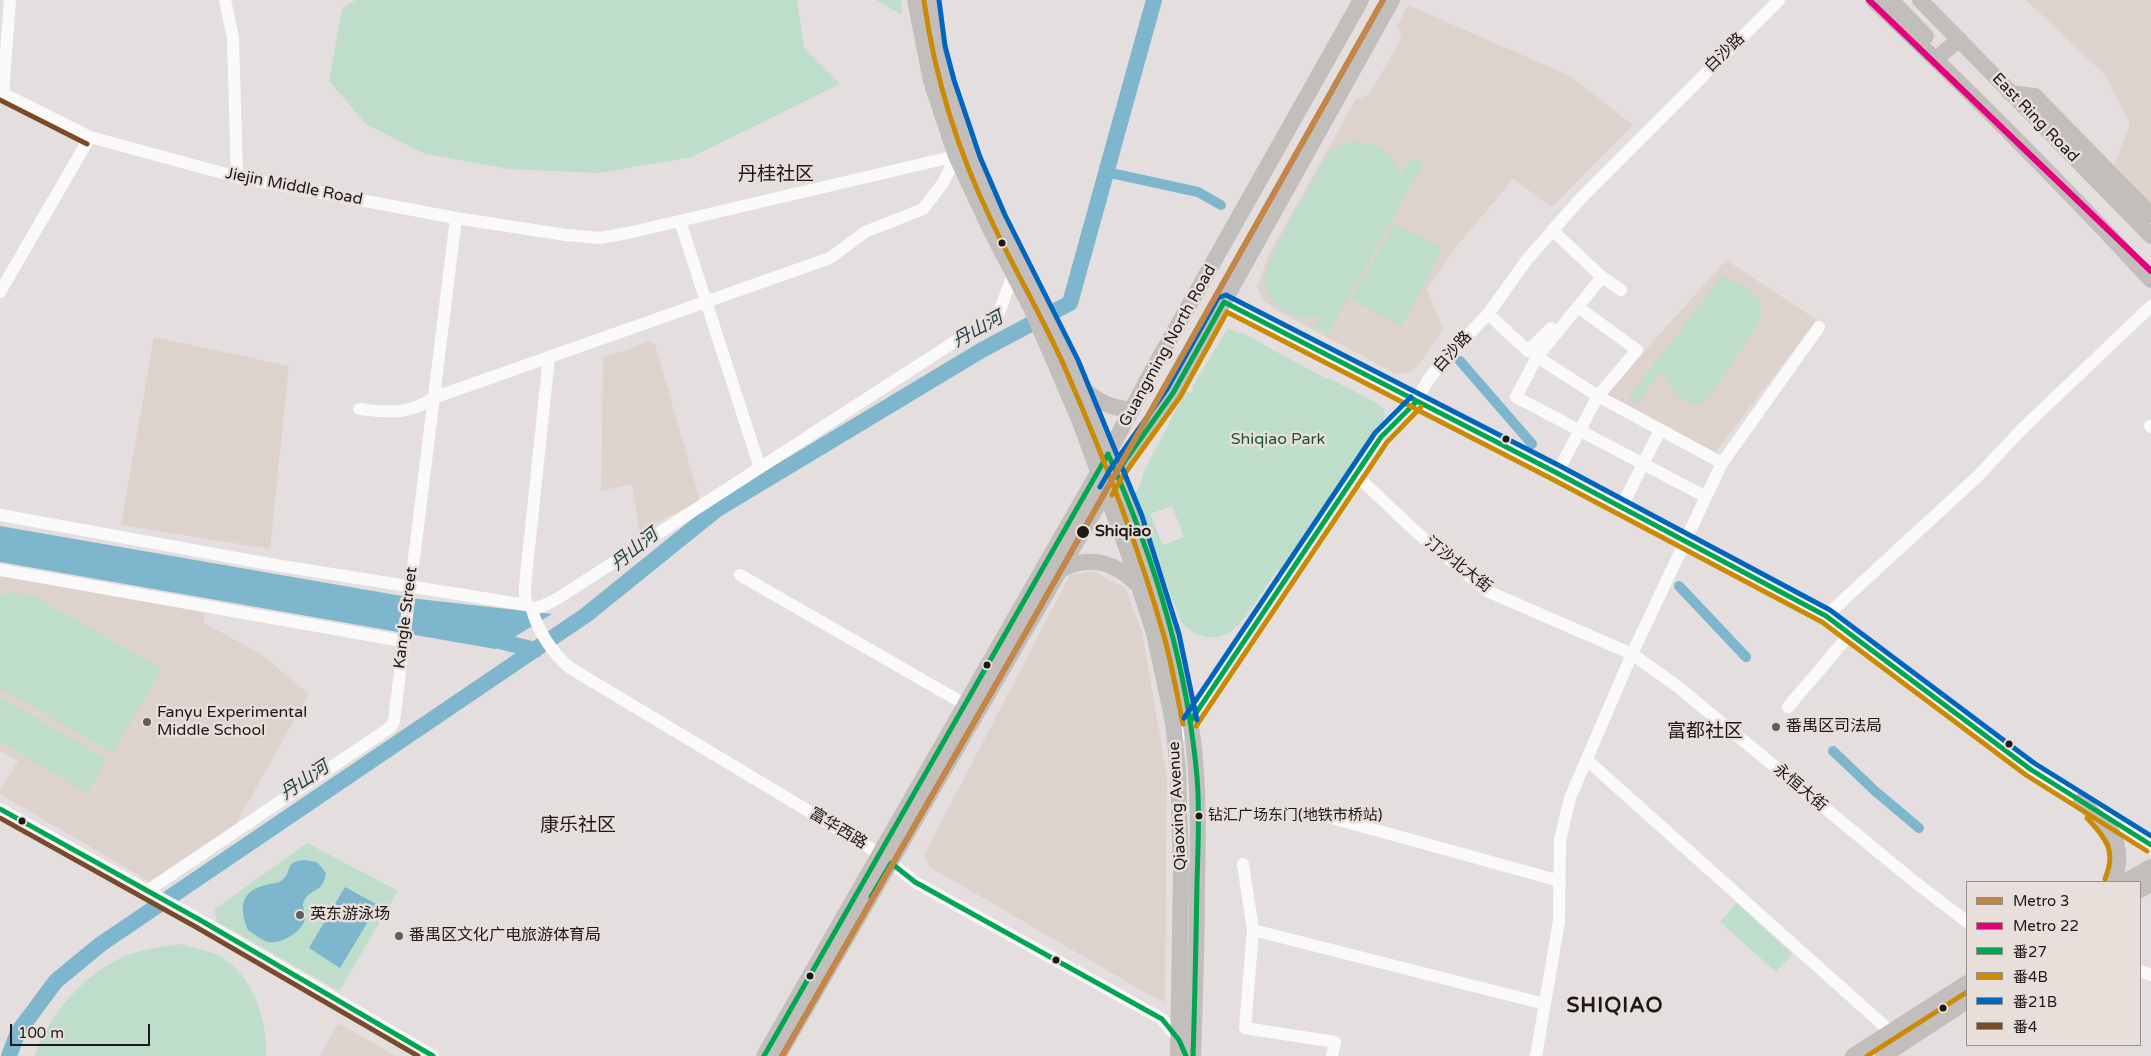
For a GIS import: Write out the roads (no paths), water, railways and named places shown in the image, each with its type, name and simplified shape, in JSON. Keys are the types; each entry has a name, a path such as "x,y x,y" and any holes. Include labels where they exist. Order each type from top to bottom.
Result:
{"main road":[{"path":"915,0 931,81 956,156 1013,274 1037,308"},
{"path":"931,0 938,47 947,82 973,160 1051,336"},
{"name":"Guangming North Road","path":"778,1056 886,859 966,705 1099,471 1361,0"},
{"name":"Guangming North Road","path":"764,1056 886,859 1117,472 1173,394 1392,0"},
{"path":"1873,0 1914,38 2101,226 2151,280"},
{"name":"East Ring Road","path":"1920,0 2151,236"},
{"path":"1902,3 1914,38"},
{"name":"East Ring Road","path":"1902,3 1942,53 2151,267"},
{"path":"1942,53 1959,39"},
{"path":"2010,93 2036,96 2151,214"},
{"name":"Qiaoxing Avenue","path":"1051,336 1082,388 1135,518 1164,608 1190,722 1197,779 1198,816 1194,1056"},
{"name":"Qiaoxing Avenue","path":"1051,336 1139,586 1161,664 1176,741 1181,870 1179,1048"},
{"path":"1082,388 1099,401 1115,408 1134,406 1157,416"},
{"path":"1060,570 1072,564 1100,562 1122,571 1139,586"},
{"path":"2080,801 2113,834 2118,858 2117,871 2112,881"},
{"path":"2126,881 2151,866"},
{"path":"1853,1056 1966,984"},
{"path":"1883,1056 1966,1002"},
{"path":"1179,1048 1186,1056"}],"street":[{"path":"1,93 10,0"},
{"path":"224,0 233,38 237,177"},
{"name":"白沙路","path":"1176,741 1381,437 1416,402 1428,380 1488,314 1526,261 1581,198 1779,0"},
{"name":"Jiejin Middle Road","path":"1,93 90,137 237,177 456,218 566,235 600,238 956,156"},
{"path":"0,292 90,137"},
{"path":"359,408 391,413 417,408 433,398 830,258 865,232 922,209 943,183 956,156"},
{"name":"Kangle Street","path":"151,894 391,727 395,718 402,641 456,218"},
{"path":"680,221 760,468"},
{"path":"1552,230 1602,277 1621,290"},
{"path":"0,515 409,590 540,608 560,597 999,314 1013,274"},
{"path":"1602,277 1537,357 1516,397 1706,497"},
{"path":"1224,302 1826,616 2030,769 2151,845"},
{"path":"1826,616 1978,476 2021,430 2151,306"},
{"path":"1556,474 1598,396 1637,350 1578,307"},
{"path":"1488,314 1528,351 1551,328"},
{"path":"1536,1056 1559,920 1560,840 1570,798 1632,654 1722,463 1819,327"},
{"name":"富华西路","path":"549,357 526,565 524,599 557,657 570,668 886,859 915,882 1162,1019 1179,1048"},
{"path":"1537,357 1598,396 1722,463"},
{"path":"1621,508 1660,430"},
{"name":"汀沙北大街","path":"1356,475 1414,530 1488,591 1632,654"},
{"path":"0,570 402,641"},
{"path":"740,575 966,705"},
{"path":"1788,707 1850,634"},
{"name":"永恒大街","path":"1632,654 1677,686 1911,879 1966,921"},
{"path":"1586,760 1891,1032"},
{"path":"0,809 200,920 433,1056"},
{"path":"1314,813 1560,881"},
{"path":"1243,864 1253,930 1245,1028 1334,1042 1332,1056"},
{"path":"1253,930 1545,1004"}],"water":[{"path":"0,526 419,599 552,614 495,649 0,562"},
{"path":"305,860 317,862 326,873 323,884 308,895 304,902 304,923 296,932 285,939 273,942 263,940 248,930 243,915 244,901 251,891 268,884 278,883 285,878 293,863"},
{"path":"345,887 378,905 340,968 309,948"}],"waterway":[{"name":"丹山河","path":"9,1056 18,1032 56,981 101,944 586,615 716,510 982,350 1070,303 1154,0"},
{"path":"1106,172 1198,192 1221,205"},
{"path":"1460,361 1532,444"},
{"path":"1679,586 1746,657"},
{"path":"484,637 535,650"},
{"path":"1833,751 1875,791 1919,828"}],"metro line":[{"name":"3","path":"782,1056 1026,632 1383,0"},
{"name":"22","path":"1869,0 2151,271"}],"place":[{"name":"Shiqiao","path":"1083,532"},
{"name":"Fanyu Experimental Middle School","path":"147,722"},
{"name":"番禺区司法局","path":"1776,727"},
{"name":"钻汇广场东门(地铁市桥站)","path":"1199,816"},
{"name":"英东游泳场","path":"300,915"},
{"name":"番禺区文化广电旅游体育局","path":"399,936"}],"district":[{"name":"丹桂社区","path":"776,175"},
{"name":"富都社区","path":"1705,732"},
{"name":"康乐社区","path":"578,826"},
{"name":"SHIQIAO","path":"1615,1006"}],"park label":[{"name":"Shiqiao Park","path":"1278,440"}]}
